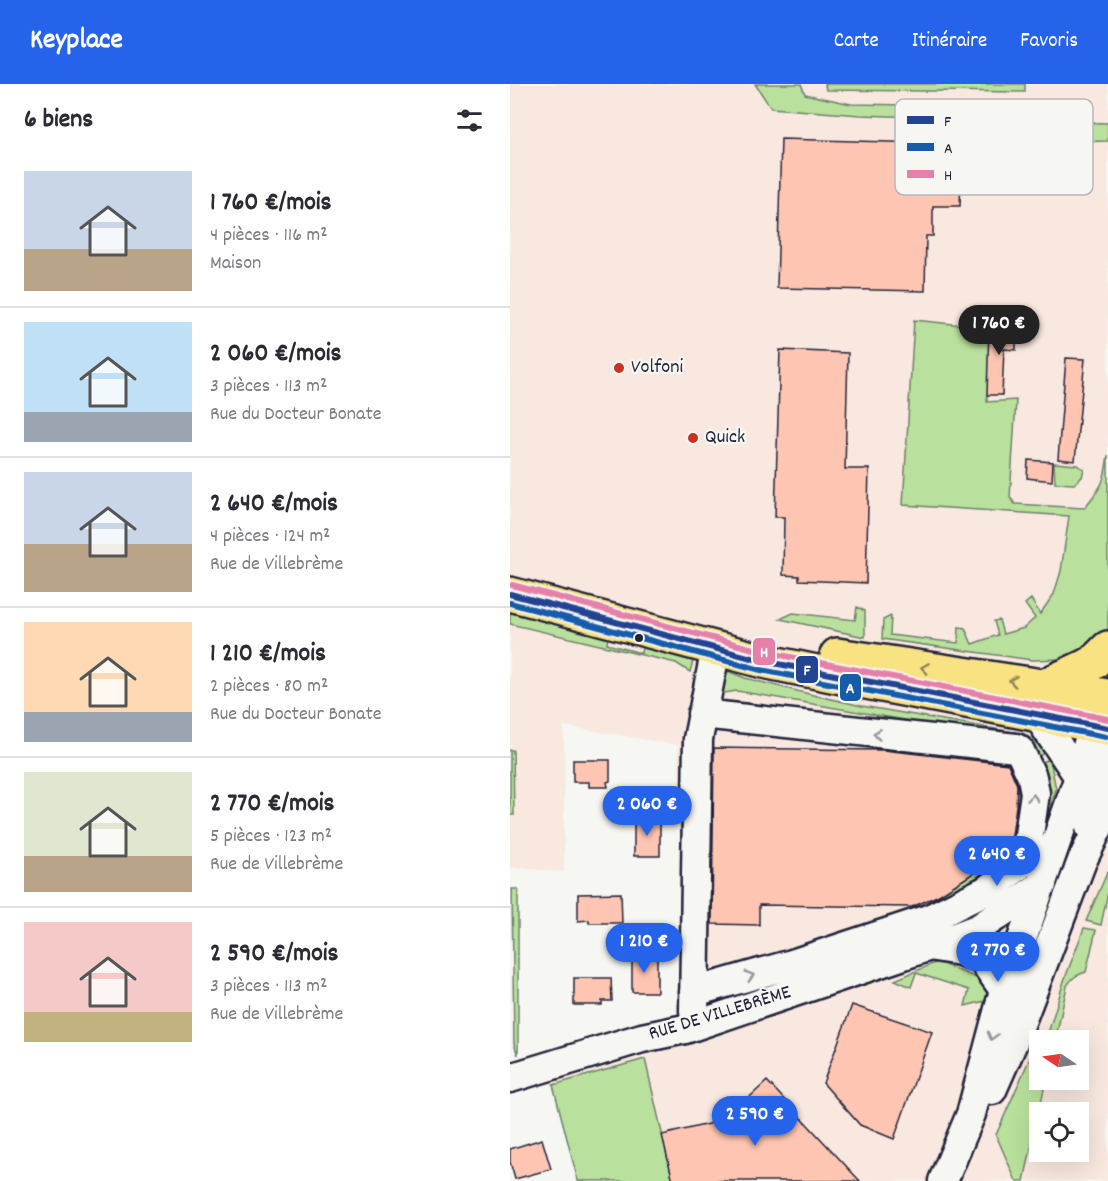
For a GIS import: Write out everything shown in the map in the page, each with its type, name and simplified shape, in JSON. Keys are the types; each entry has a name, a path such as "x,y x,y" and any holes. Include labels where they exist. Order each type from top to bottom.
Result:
{"main road":[{"path":"510,580 1041,700 1093,663 1108,648"},
{"path":"510,594 809,671 1041,700 1104,705"}],"street":[{"path":"694,1026 698,739 716,648"},
{"path":"1041,700 1079,777"},
{"path":"971,1114 991,1092 1014,1040 1027,953 1042,885 1104,705"},
{"path":"694,992 792,964 929,919 985,891 1019,866 1026,856 1035,794 1032,777 1020,751 1016,748 702,714"},
{"path":"1082,861 1108,756"},
{"path":"943,1181 971,1114 1004,990 1082,861 1108,808"},
{"name":"RUE DE VILLEBRÈME","path":"510,1078 642,1038 694,1026 979,928 1042,885"},
{"path":"979,928 1027,953"},
{"name":"RUE DE VILLEBRÈME","path":"929,946 960,951 981,959 1027,953"},
{"path":"981,959 1004,990"}],"shaded area":[{"path":"510,84 1108,84 1108,1181 578,1181 549,1068 685,1028 678,745 564,726 564,872 510,867"}],"green space":[{"path":"755,84 801,84 805,94 851,104 895,105 895,116 860,115 771,108"},
{"path":"825,84 1025,84 1025,92 826,90"},
{"path":"1093,123 1108,123 1108,141 1093,141"},
{"path":"914,320 991,328 987,402 1016,400 1010,497 1015,504 1084,508 1102,484 1108,455 1108,633 1085,649 1062,659 1032,660 882,639 883,620 891,616 890,635 958,643 959,627 965,628 972,644 998,635 994,621 999,620 1003,634 1024,628 1035,618 1025,604 1031,599 1040,614 1054,594 1061,571 1069,516 903,505"},
{"path":"1054,463 1077,465 1084,469 1082,477 1074,484 1055,483"},
{"path":"857,607 865,611 865,637 780,619 793,613 855,620"},
{"path":"510,610 608,636 607,644 641,653 642,646 693,661 690,672 676,663 510,624"},
{"path":"725,670 745,678 862,706 1025,734 1048,753 1026,759 1027,741 737,691 718,694"},
{"path":"510,750 513,750 514,815 510,815"},
{"path":"1050,759 1056,789 1035,857 1023,868 1033,765"},
{"path":"1017,790 1024,794 1021,847 986,880 920,907 1016,846"},
{"path":"1108,871 1108,892 1101,925 1086,921"},
{"path":"512,889 518,889 518,1055 514,1044"},
{"path":"1084,928 1096,930 1086,972 1075,977 1067,986 1058,1030 1049,1030"},
{"path":"937,962 977,978 988,992 985,1001 965,1006 969,990 916,973 911,987 895,980"},
{"path":"645,1059 673,1181 578,1181 553,1085"},
{"path":"1029,1060 1029,1090 1044,1090 1041,1102 1029,1102 1029,1158 1024,1181 1016,1181 996,1135"}],"building":[{"path":"781,139 895,142 895,195 960,195 960,206 933,206 933,236 926,236 925,291 777,288"},
{"path":"989,326 1016,327 1016,350 1004,349 1002,395 987,395"},
{"path":"780,350 848,353 845,469 869,469 866,583 799,580 799,576 783,575 784,517 775,517"},
{"path":"1066,358 1085,359 1075,461 1058,459"},
{"path":"1028,460 1053,462 1052,481 1027,478"},
{"path":"714,748 883,750 1008,764 1017,785 1010,850 939,895 912,907 759,905 759,925 712,924"},
{"path":"573,760 610,760 608,787 589,787 589,782 573,782"},
{"path":"634,818 660,819 660,856 634,856"},
{"path":"621,893 622,923 578,921 578,894"},
{"path":"632,956 657,957 657,992 632,992"},
{"path":"574,978 611,978 612,1001 602,1001 602,1005 574,1005"},
{"path":"852,1005 932,1032 894,1139 860,1125 823,1083"},
{"path":"767,1081 860,1181 673,1181 662,1135 725,1120"},
{"path":"542,1139 551,1169 515,1179 510,1162 510,1149"}],"transit line":[{"name":"H","path":"512,585 765,652 1108,719"},
{"name":"F","path":"510,594 763,661 1108,728"},
{"name":"A","path":"510,603 761,670 1106,737"}],"place":[{"name":"Volfoni","path":"619,368"},
{"name":"Quick","path":"693,438"}]}
